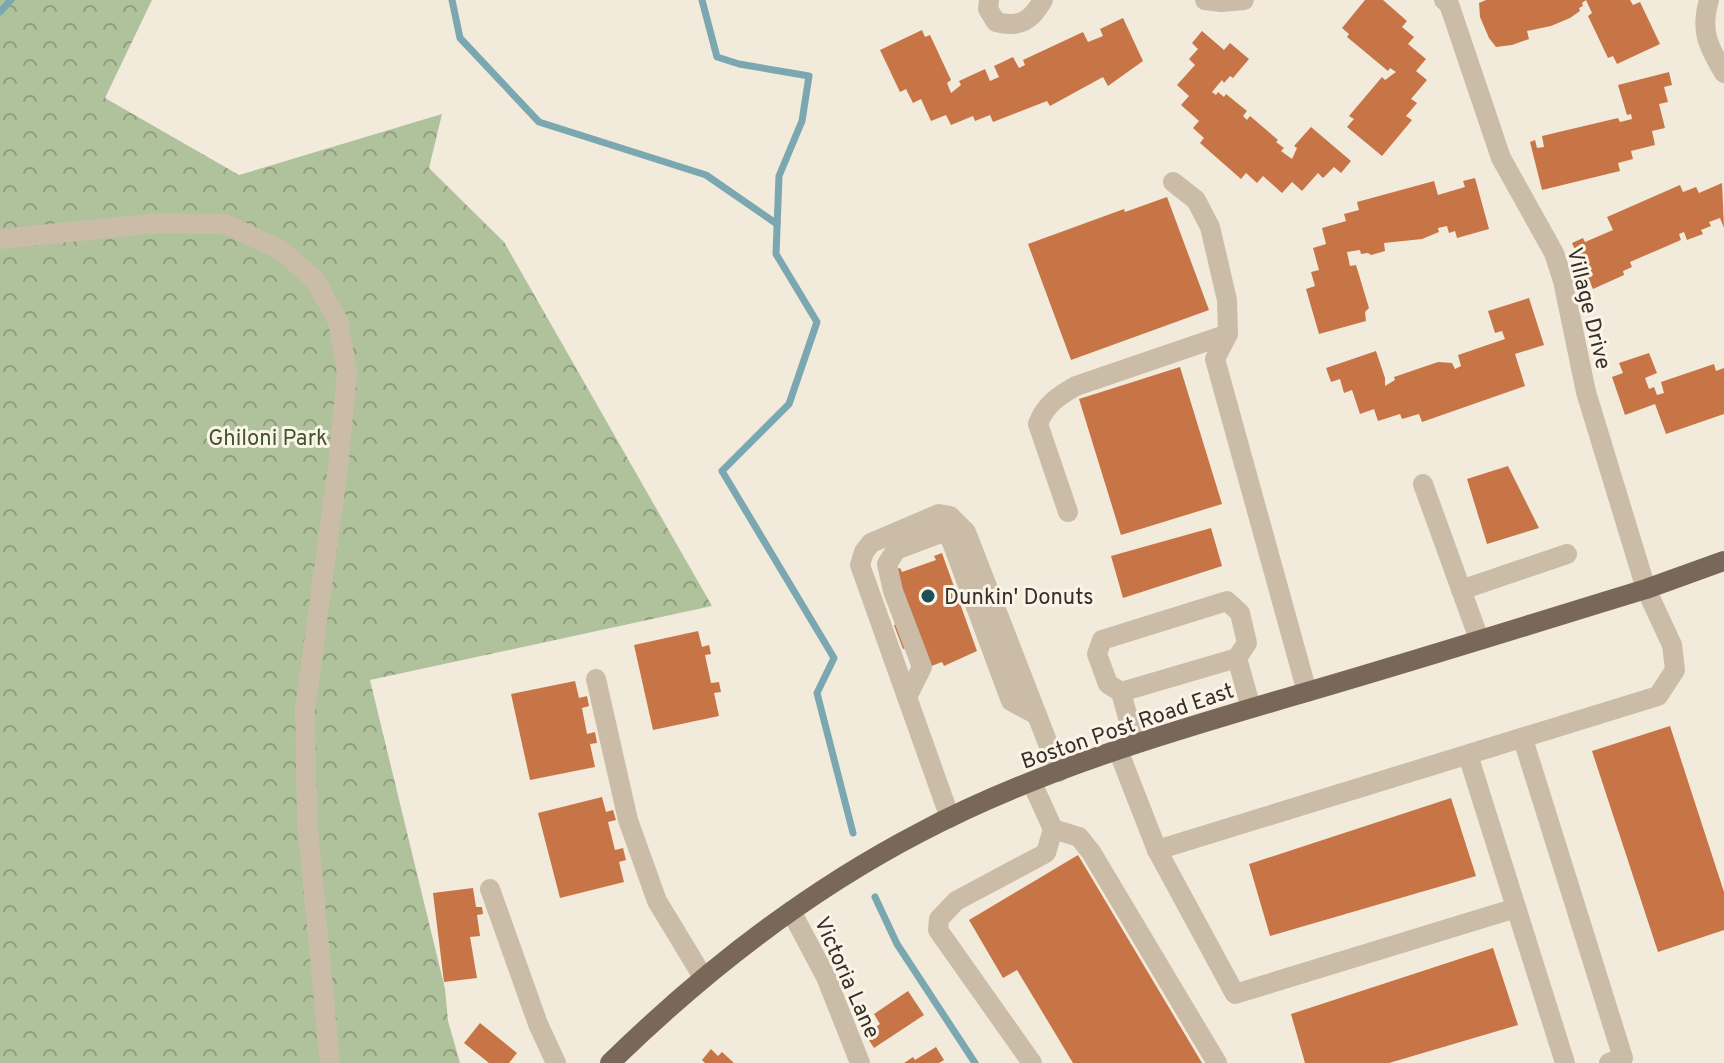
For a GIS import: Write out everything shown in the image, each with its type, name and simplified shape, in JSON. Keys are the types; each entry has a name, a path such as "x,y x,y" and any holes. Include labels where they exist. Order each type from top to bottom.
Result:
{"main road":[{"name":"Boston Post Road East","path":"620,1059 703,977 791,911 880,854 950,818 1127,747 1646,589 1724,561"}],"street":[{"path":"989,0 988,9 996,22 1011,25 1024,22 1043,0"},
{"path":"1205,0 1244,0"},
{"path":"1709,0 1703,21 1711,52 1724,73"},
{"name":"Village Drive","path":"1448,1 1501,158 1554,253 1563,281 1586,392 1646,589 1672,645 1675,670 1658,696 1523,739"},
{"path":"1173,182 1196,200 1210,227 1227,300 1228,334 1215,359 1307,692"},
{"path":"0,239 158,223 225,224 281,250 315,280 338,321 347,373 338,467 305,709 307,820 330,1063"},
{"path":"1068,512 1038,424 1042,412 1057,396 1076,386 1228,334"},
{"path":"1423,484 1479,639"},
{"path":"950,818 860,565 871,543 939,514 950,516 966,532 1059,772"},
{"path":"1461,590 1567,554"},
{"path":"1227,601 1240,613 1247,643 1237,658 1121,692 1108,684 1097,654 1102,640 1227,601"},
{"path":"1237,658 1251,708"},
{"path":"596,679 628,820 657,901 703,977"},
{"path":"1121,692 1127,747 1157,850 1235,994 1516,908"},
{"path":"1157,850 1523,739 1623,1058 1609,1063"},
{"path":"1468,755 1565,1063"},
{"path":"1032,783 1053,829 1046,853 956,901 939,919 938,930 1032,1063"},
{"path":"1053,829 1079,837 1091,852 1217,1063"},
{"path":"490,889 538,1024 556,1063"},
{"name":"Victoria Lane","path":"791,911 826,977 860,1063"}],"green space":[{"name":"Ghiloni Park","path":"0,0 152,0 105,98 239,175 442,114 429,168 504,242 712,606 370,680 460,1063 0,1063"}],"building":[{"path":"1365,0 1383,0 1407,21 1402,27 1414,37 1408,44 1426,59 1416,71 1427,80 1411,99 1417,103 1406,116 1412,120 1382,156 1347,127 1354,119 1349,116 1382,77 1385,80 1396,72 1390,68 1388,71 1347,37 1349,34 1342,28"},
{"path":"1486,0 1586,0 1580,11 1570,18 1527,31 1529,39 1496,47 1480,17 1479,3"},
{"path":"1586,0 1630,0 1633,5 1640,2 1660,44 1617,64 1613,56 1608,58 1588,16 1592,13"},
{"path":"1123,18 1143,61 1108,86 1103,77 1050,106 1047,101 993,122 990,115 975,121 973,116 951,125 946,115 931,121 921,99 913,103 906,89 900,92 880,50 922,30 925,37 930,35 951,80 947,83 951,93 961,85 959,81 985,69 990,81 999,77 994,66 1013,57 1019,68 1025,65 1023,60 1083,32 1088,42 1103,36 1100,29"},
{"path":"1202,31 1224,50 1230,43 1249,59 1233,78 1230,76 1224,83 1222,80 1212,92 1224,97 1226,94 1247,111 1243,116 1247,120 1250,116 1278,140 1276,142 1284,148 1281,151 1292,159 1297,148 1294,146 1311,127 1351,161 1341,173 1334,167 1323,178 1318,173 1302,191 1292,182 1282,193 1263,176 1257,183 1246,173 1241,179 1200,143 1204,138 1193,128 1199,121 1181,105 1189,96 1177,85 1195,65 1189,59 1198,49 1192,43"},
{"path":"1669,72 1672,85 1664,87 1668,102 1659,104 1665,128 1652,131 1655,145 1631,151 1633,159 1618,163 1620,171 1542,190 1530,142 1535,140 1537,148 1544,147 1542,136 1618,118 1620,122 1632,119 1631,114 1627,115 1618,85"},
{"path":"1475,178 1489,229 1457,238 1455,231 1449,233 1447,226 1422,239 1384,243 1385,251 1371,255 1361,254 1360,250 1347,252 1350,266 1356,265 1369,308 1365,312 1366,321 1319,334 1306,289 1315,286 1311,272 1319,270 1313,248 1326,244 1322,228 1346,221 1344,214 1359,210 1357,202 1434,181 1438,195 1465,187 1463,181"},
{"path":"1722,183 1724,228 1720,218 1709,222 1711,226 1701,230 1703,234 1687,240 1684,232 1679,234 1681,240 1630,262 1632,267 1623,271 1624,275 1593,289 1572,243 1583,238 1585,242 1613,230 1607,217 1680,185 1683,192 1696,187 1699,193"},
{"path":"1167,197 1209,310 1071,360 1028,244 1124,209 1125,212"},
{"path":"1529,298 1544,345 1515,354 1525,386 1422,422 1419,414 1402,419 1400,414 1378,421 1374,409 1360,414 1352,390 1344,393 1340,379 1331,382 1326,368 1376,351 1385,386 1395,380 1394,377 1438,362 1452,363 1455,369 1461,366 1458,355 1505,339 1502,331 1495,333 1488,311"},
{"path":"1649,353 1657,373 1645,378 1649,389 1654,387 1657,395 1664,393 1661,382 1714,364 1716,371 1724,368 1724,414 1666,434 1655,404 1625,415 1612,377 1623,373 1619,363"},
{"path":"1180,367 1222,504 1121,535 1079,399"},
{"path":"1508,466 1539,528 1487,544 1467,479"},
{"path":"1211,528 1222,566 1123,598 1111,556"},
{"name":"Dunkin' Donuts","path":"942,553 977,651 944,666 942,662 926,668 917,644 903,649 894,625 908,620 891,571 900,568 902,572 936,560 934,556"},
{"path":"698,631 702,647 709,645 711,654 705,655 711,683 719,682 721,692 714,693 719,716 653,730 634,645"},
{"path":"575,681 579,698 587,696 589,706 582,708 587,734 595,732 597,743 590,744 595,767 530,780 511,694"},
{"path":"1670,726 1724,892 1724,930 1658,952 1592,751"},
{"path":"602,797 606,812 613,810 616,820 608,822 615,850 623,848 626,860 619,862 624,882 560,898 538,813"},
{"path":"1451,798 1476,876 1270,936 1249,864"},
{"path":"1078,855 1202,1063 1073,1063 1017,970 1003,978 969,920"},
{"path":"473,888 476,907 482,907 483,914 477,915 480,936 470,937 477,978 444,982 433,893"},
{"path":"1493,948 1518,1025 1389,1063 1305,1063 1291,1014"},
{"path":"908,991 924,1015 874,1048 865,1034 880,1024 874,1014"},
{"path":"480,1023 517,1053 509,1063 489,1063 464,1043"},
{"path":"936,1047 944,1060 939,1063 904,1063 913,1057 915,1060"},
{"path":"711,1049 718,1056 722,1052 734,1063 705,1063 702,1060"}],"waterway":[{"path":"0,12 11,0"},
{"path":"452,0 460,38 539,122 706,175 777,224"},
{"path":"702,0 717,57 739,64 809,76 802,121 779,176 776,254 817,322 789,404 722,471 834,658 817,693 853,833"},
{"path":"875,897 897,944 975,1063"}],"place":[{"name":"Dunkin' Donuts","path":"928,596"}]}
